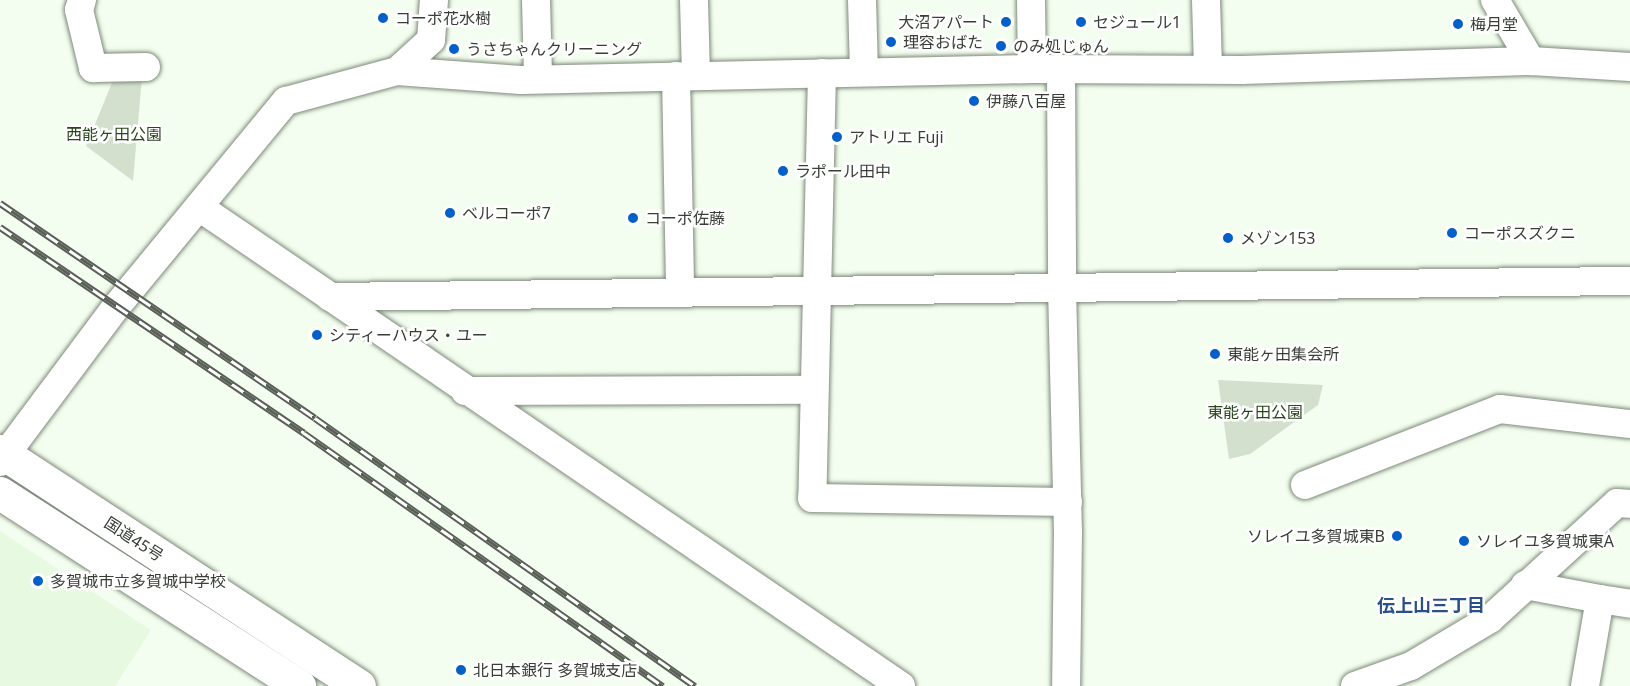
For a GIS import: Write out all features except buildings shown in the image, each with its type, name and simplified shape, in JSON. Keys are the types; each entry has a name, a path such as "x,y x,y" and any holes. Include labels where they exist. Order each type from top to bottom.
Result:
{"highway":[{"name":"国道45号","path":"2,455 359,686"},
{"name":"国道45号","path":"0,493 299,686"}],"street":[{"path":"82,0 79,10 93,68 146,67"},
{"path":"397,71 431,40 434,0"},
{"path":"536,0 538,79"},
{"path":"680,293 686,76 694,0"},
{"path":"862,0 864,72"},
{"path":"1031,0 1032,69"},
{"path":"1206,0 1208,69"},
{"path":"1495,0 1531,61"},
{"path":"2,455 116,307 286,101 397,71 538,79 1032,69 1208,69 1531,61 1630,67"},
{"path":"1061,69 1062,288 1068,502 1066,686"},
{"path":"822,73 812,498 1068,502"},
{"path":"199,207 465,391 901,686"},
{"path":"330,297 1630,280"},
{"path":"465,391 814,390"},
{"path":"1305,485 1500,409 1630,424"},
{"path":"1355,686 1411,666 1490,619 1617,503 1630,504"},
{"path":"1525,585 1630,604"},
{"path":"1585,686 1600,599"}],"shaded area":[{"name":"多賀城市立多賀城中学校","path":"0,531 151,630 115,686 0,686"}],"green space":[{"name":"西能ヶ田公園","path":"142,77 133,181 86,146 114,78"},
{"name":"東能ヶ田公園","path":"1218,380 1323,385 1318,405 1250,454 1229,459"}],"railway":[{"path":"0,203 315,418 695,686"},
{"path":"0,227 304,433 663,686"}],"place":[{"name":"コーポ花水樹","path":"383,18"},
{"name":"大沼アパート","path":"1006,22"},
{"name":"セジュール1","path":"1081,22"},
{"name":"梅月堂","path":"1458,24"},
{"name":"理容おばた","path":"891,42"},
{"name":"のみ処じゅん","path":"1001,46"},
{"name":"うさちゃんクリーニング","path":"454,49"},
{"name":"伊藤八百屋","path":"974,101"},
{"name":"アトリエ Fuji","path":"837,137"},
{"name":"ラポール田中","path":"783,171"},
{"name":"ベルコーポ7","path":"450,213"},
{"name":"コーポ佐藤","path":"633,218"},
{"name":"コーポスズクニ","path":"1452,233"},
{"name":"メゾン153","path":"1228,238"},
{"name":"シティーハウス・ユー","path":"317,335"},
{"name":"東能ヶ田集会所","path":"1215,354"},
{"name":"ソレイユ多賀城東B","path":"1397,536"},
{"name":"ソレイユ多賀城東A","path":"1464,541"},
{"name":"多賀城市立多賀城中学校","path":"38,581"},
{"name":"北日本銀行 多賀城支店","path":"461,670"}],"district":[{"name":"伝上山三丁目","path":"1431,605"}]}
